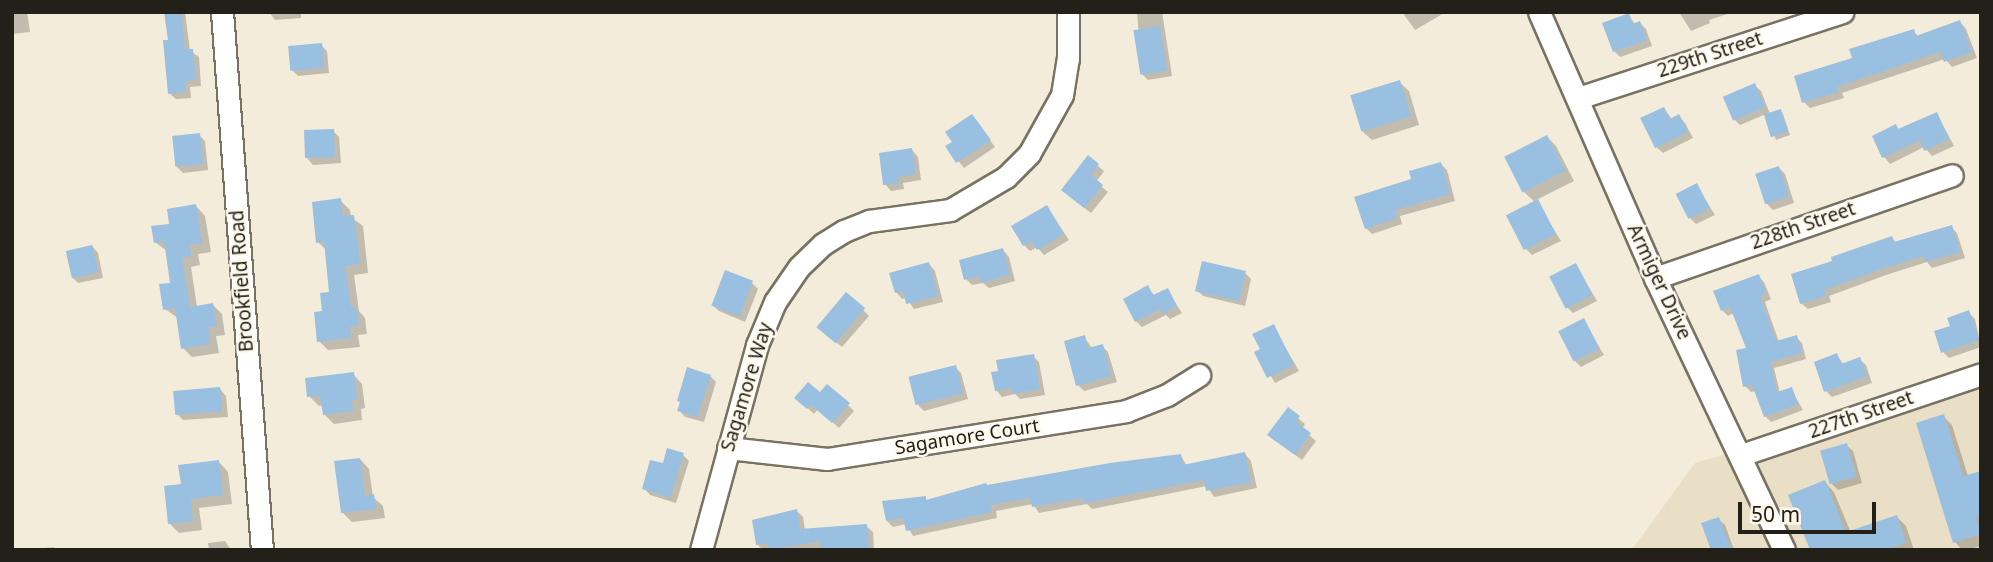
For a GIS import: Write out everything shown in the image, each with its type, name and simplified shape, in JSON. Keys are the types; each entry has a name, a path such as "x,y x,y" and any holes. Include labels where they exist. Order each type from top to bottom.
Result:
{"street":[{"name":"Brookfield Road","path":"222,12 262,550"},
{"name":"Sagamore Way","path":"701,550 757,345 775,303 799,267 823,244 869,221 950,210 1006,177 1029,154 1062,94 1068,59 1068,12"},
{"name":"Armiger Drive","path":"1539,12 1655,278 1784,550"},
{"name":"229th Street","path":"1578,98 1842,12"},
{"name":"228th Street","path":"1655,278 1952,175"},
{"name":"227th Street","path":"1741,455 1981,374"},
{"name":"Sagamore Court","path":"727,448 827,459 1126,411 1167,395 1199,375"}],"shaded area":[{"path":"1981,381 1981,550 1628,550 1633,548 1695,463"}],"building":[{"path":"164,12 181,12 185,49 193,49 196,80 185,81 186,92 168,94 163,40 168,40"},
{"path":"1629,13 1633,24 1640,21 1647,40 1613,52 1602,23"},
{"path":"1960,20 1972,52 1944,62 1940,52 1837,87 1839,92 1802,103 1794,76 1852,58 1849,49 1914,29 1916,36"},
{"path":"1160,26 1167,70 1140,75 1133,30"},
{"path":"322,43 324,68 290,71 288,46"},
{"path":"1400,80 1411,116 1361,132 1350,95"},
{"path":"1755,83 1765,107 1733,121 1723,97"},
{"path":"1664,107 1670,119 1679,114 1688,132 1655,148 1640,118"},
{"path":"1781,109 1788,132 1771,137 1764,114"},
{"path":"1937,112 1949,139 1924,151 1920,140 1882,158 1872,136 1896,124 1898,129"},
{"path":"972,114 991,140 956,163 945,146 952,142 945,132"},
{"path":"334,129 335,157 305,158 304,130"},
{"path":"200,133 203,164 175,167 172,136"},
{"path":"1547,135 1565,171 1522,192 1504,157"},
{"path":"912,148 916,174 898,177 899,183 883,185 879,153"},
{"path":"1088,155 1099,164 1091,175 1103,185 1084,208 1061,190"},
{"path":"1441,162 1450,194 1395,210 1397,218 1365,229 1354,197 1411,179 1409,171"},
{"path":"1779,166 1789,196 1765,204 1755,174"},
{"path":"1697,183 1710,208 1688,219 1676,194"},
{"path":"341,198 343,216 354,215 360,264 345,266 351,308 356,307 359,325 350,326 351,338 317,342 314,312 322,311 320,293 329,292 324,242 316,243 312,202"},
{"path":"1538,199 1556,234 1524,250 1506,215"},
{"path":"196,204 202,243 190,245 191,256 182,258 190,307 213,303 217,326 208,327 210,344 181,349 175,308 163,310 159,284 170,283 164,241 154,243 151,226 169,224 167,209"},
{"path":"1047,205 1064,234 1037,250 1031,241 1023,246 1011,226"},
{"path":"1952,225 1960,252 1925,262 1923,256 1879,270 1824,290 1826,296 1800,304 1791,274 1832,261 1831,257 1892,236 1894,242"},
{"path":"92,245 98,272 72,278 66,251"},
{"path":"1003,248 1010,275 981,283 979,276 964,280 959,260"},
{"path":"1202,261 1246,271 1239,301 1195,291"},
{"path":"929,262 938,296 906,304 903,291 895,293 889,273"},
{"path":"1576,263 1592,295 1566,309 1549,277"},
{"path":"725,270 753,281 739,316 711,305"},
{"path":"1759,274 1766,294 1760,296 1776,341 1797,335 1802,353 1770,362 1777,392 1792,387 1798,404 1764,417 1752,385 1743,387 1736,350 1746,348 1730,307 1721,311 1713,291"},
{"path":"1148,285 1153,295 1168,288 1177,306 1163,314 1160,309 1135,322 1123,299"},
{"path":"846,292 865,308 836,343 816,327"},
{"path":"1969,310 1979,340 1941,353 1934,331 1950,326 1947,318"},
{"path":"1584,318 1599,348 1574,361 1558,331"},
{"path":"1274,324 1294,365 1267,378 1254,352 1260,349 1252,334"},
{"path":"1085,335 1088,348 1103,344 1111,376 1076,386 1064,341"},
{"path":"1837,353 1841,364 1860,357 1867,376 1824,392 1814,362"},
{"path":"1034,354 1040,389 1012,394 1011,388 995,391 991,372 998,371 996,360"},
{"path":"956,365 963,393 915,405 908,377"},
{"path":"687,367 711,375 697,417 677,411 680,402 677,401"},
{"path":"354,372 357,399 352,400 353,411 323,415 320,396 307,397 305,378"},
{"path":"808,382 820,392 827,384 850,403 832,423 811,405 807,409 794,398"},
{"path":"220,387 222,411 175,415 173,391"},
{"path":"1288,407 1300,416 1296,422 1311,433 1295,455 1267,435"},
{"path":"1944,414 1963,476 1981,471 1981,516 1976,517 1981,534 1953,543 1916,423"},
{"path":"1847,443 1857,477 1830,484 1820,451"},
{"path":"667,448 684,453 670,498 642,489 650,460 663,463"},
{"path":"1245,452 1251,482 1206,491 1204,480 1084,503 1083,498 1032,507 1030,498 990,505 992,512 906,531 903,518 886,521 882,501 926,496 926,500 986,483 987,485 1110,463 1181,454 1183,465"},
{"path":"360,458 365,496 374,494 376,509 341,513 334,461"},
{"path":"219,460 223,495 191,499 193,521 168,524 164,486 181,484 178,465"},
{"path":"1825,480 1846,532 1897,515 1906,543 1885,550 1810,550 1788,495"},
{"path":"797,509 800,529 867,524 869,550 821,550 820,541 769,550 768,543 756,545 752,520"},
{"path":"1719,517 1732,550 1711,550 1701,523"}]}
